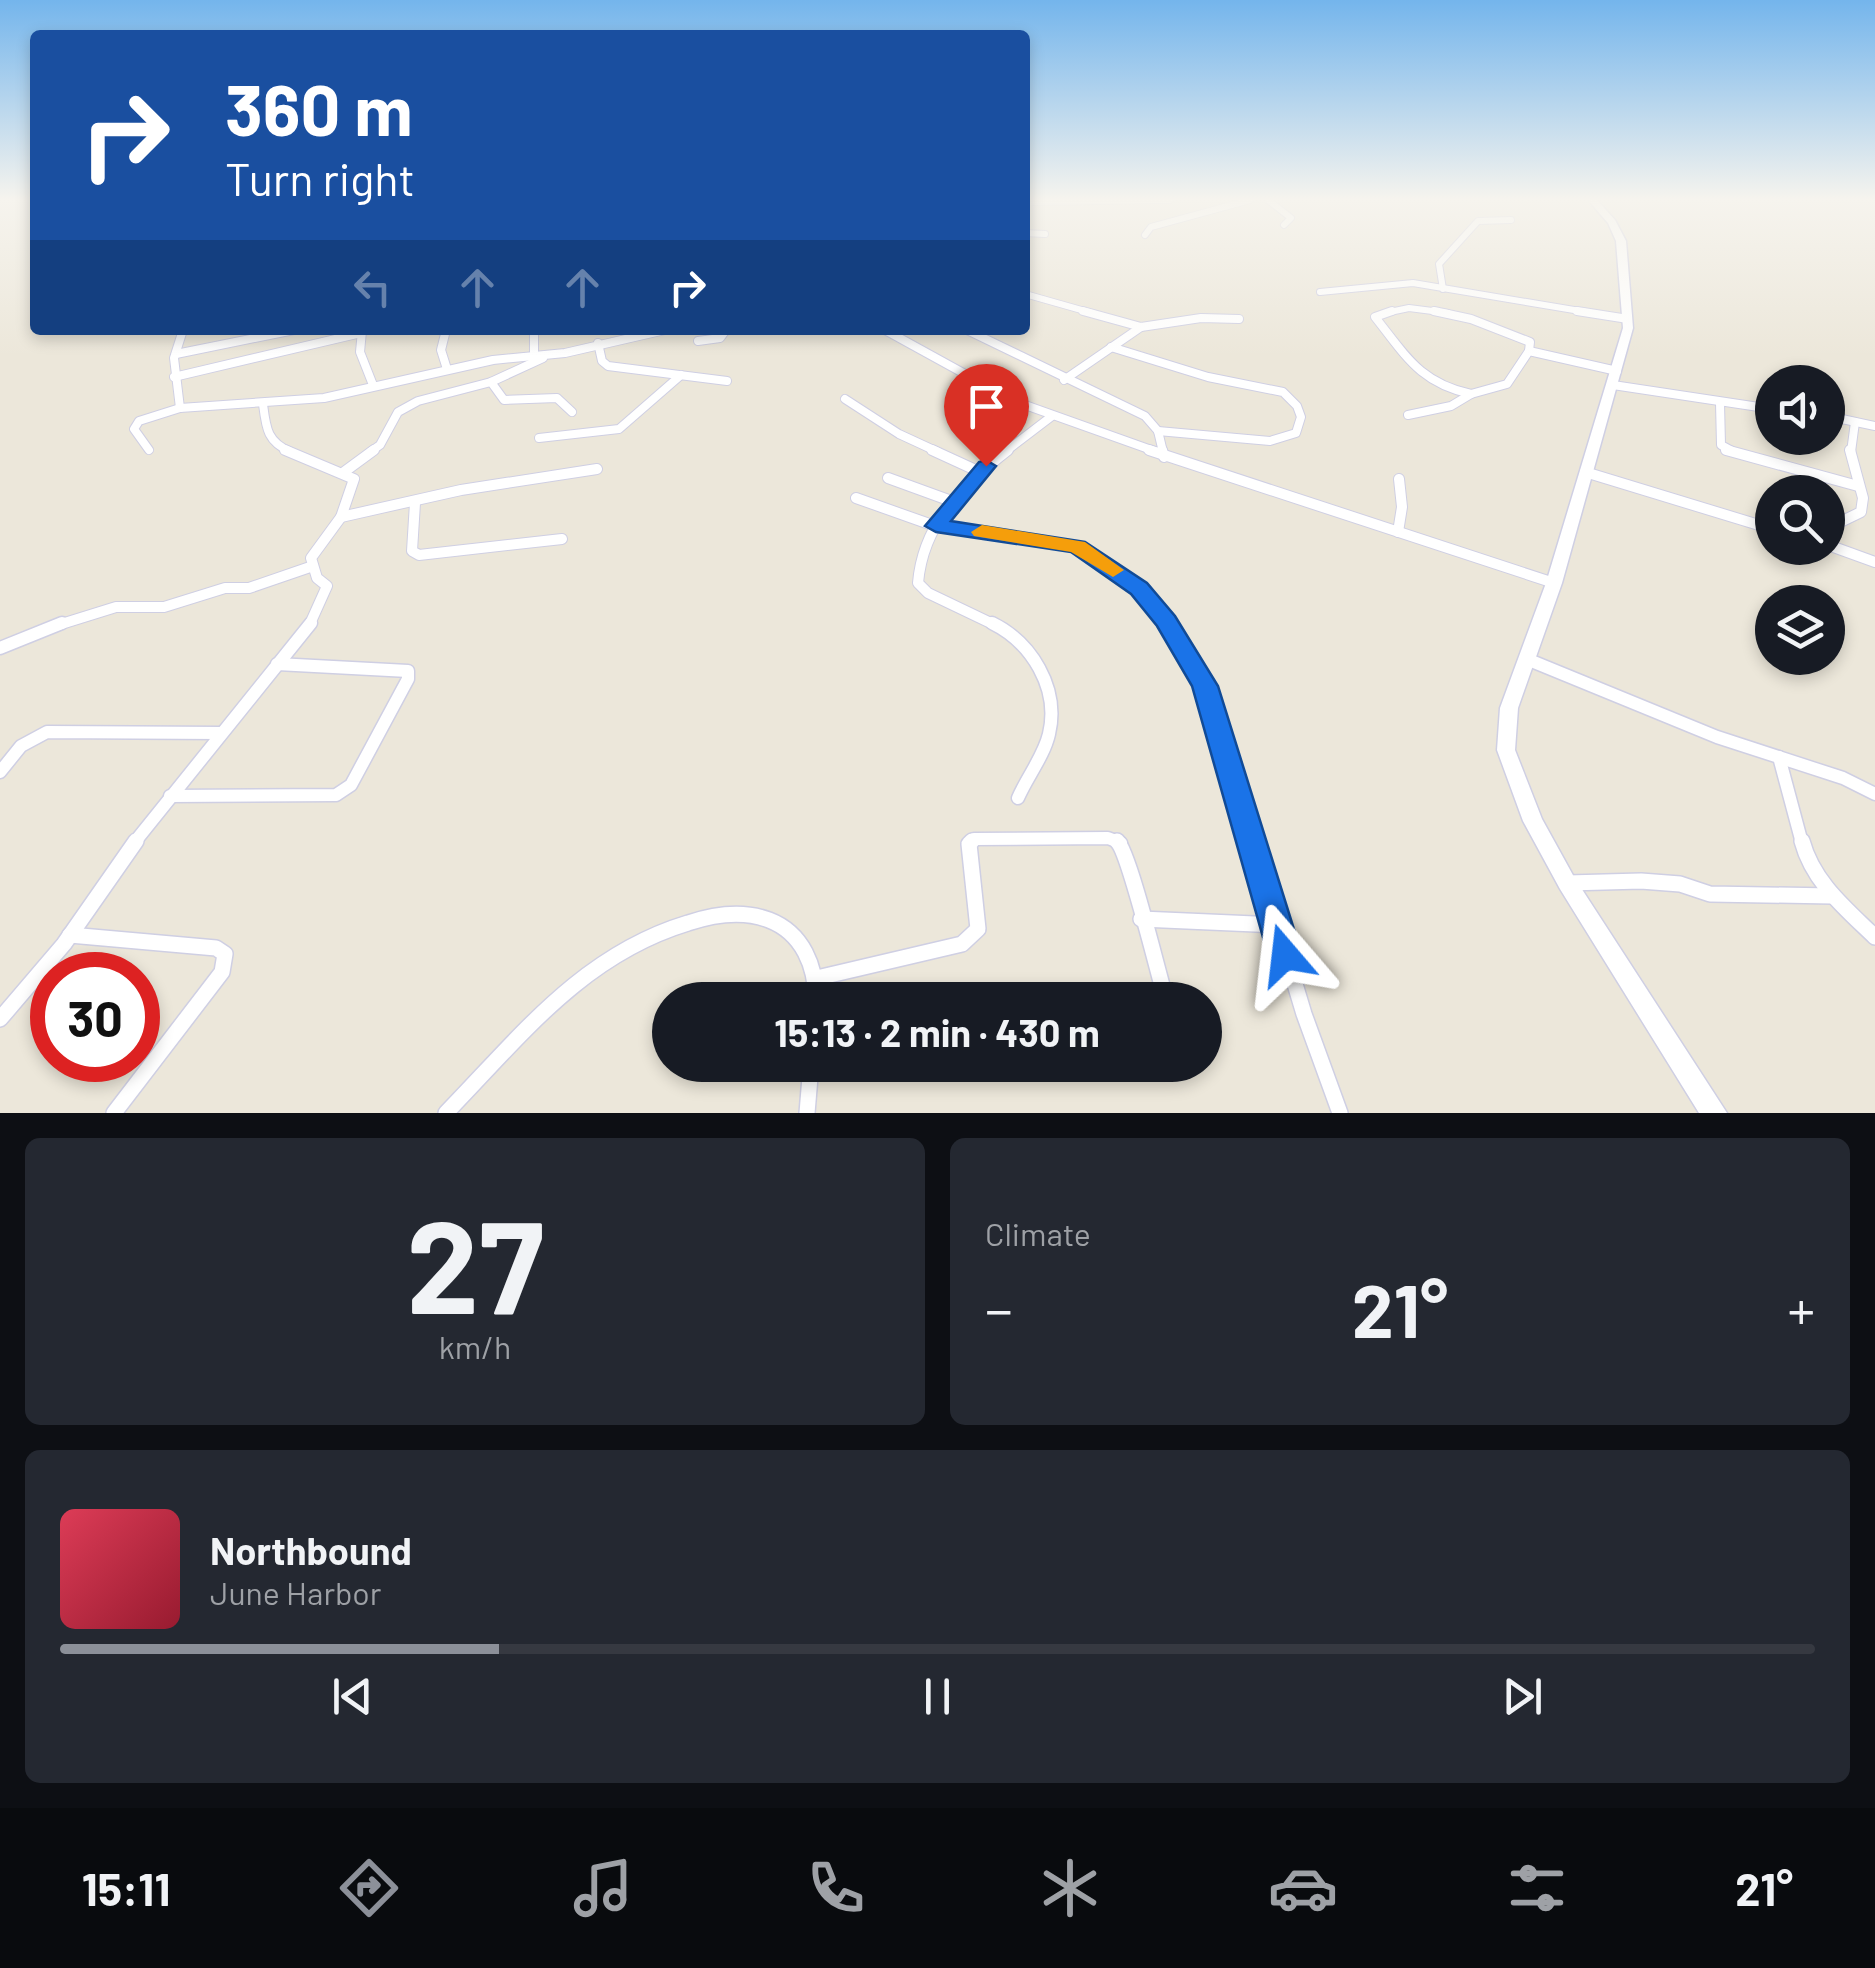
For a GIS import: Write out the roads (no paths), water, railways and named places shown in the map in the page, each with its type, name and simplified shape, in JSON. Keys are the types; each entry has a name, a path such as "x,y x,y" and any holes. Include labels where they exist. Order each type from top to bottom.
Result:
{"street":[{"path":"1443,289 1439,264 1448,252"},
{"path":"1621,252 1628,319 1614,385 1529,660 1509,708 1506,750 1533,821 1567,883 1714,1113"},
{"path":"1320,292 1401,284 1628,319"},
{"path":"1030,295 1141,327 1201,318 1239,319"},
{"path":"1408,415 1451,406 1471,394 1513,380 1530,342 1457,316 1413,310 1375,316 1420,374 1446,389 1471,394"},
{"path":"1064,380 1141,327"},
{"path":"180,335 174,345 174,377 180,408"},
{"path":"176,354 269,335"},
{"path":"174,377 349,335"},
{"path":"362,335 360,352 373,385"},
{"path":"445,335 441,350 447,369"},
{"path":"534,335 534,356"},
{"path":"150,450 134,429 139,421 180,408 324,398 447,369 651,335"},
{"path":"698,341 722,335"},
{"path":"894,335 1014,400 1052,416 1164,457 1554,583"},
{"path":"977,335 1144,416 1158,432 1164,457"},
{"path":"598,343 602,361 608,366 678,378 727,381"},
{"path":"1112,347 1218,380 1283,392 1297,406 1301,417 1296,433 1270,441 1158,432"},
{"path":"1529,350 1617,370"},
{"path":"344,472 380,445 398,412 418,401 491,382 548,355"},
{"path":"539,438 619,428 678,378"},
{"path":"491,382 504,400 557,398 572,412"},
{"path":"1614,385 1755,407"},
{"path":"845,399 899,434 980,472"},
{"path":"1720,403 1720,445 1726,450 1858,486"},
{"path":"0,1019 70,935 116,865 170,796 316,618 325,599 327,586 317,578 311,558 340,517 354,488 354,479 272,442 263,404"},
{"path":"1018,798 1030,766 1049,737 1050,705 1028,644 1016,634 928,593 918,583 922,550 954,502 980,472 1052,416"},
{"path":"1845,420 1875,426"},
{"path":"1845,520 1861,512 1863,498 1850,450 1855,422"},
{"path":"340,517 416,503 460,490 597,469"},
{"path":"1585,472 1755,524"},
{"path":"888,478 954,502"},
{"path":"1398,532 1402,507 1399,478"},
{"path":"856,498 936,526 1077,546 1139,588 1167,622 1205,686 1276,926 1340,1113"},
{"path":"416,503 412,550 419,555 562,539"},
{"path":"1845,552 1875,562"},
{"path":"0,648 83,615 116,608 164,607 225,588 249,588 313,566"},
{"path":"1529,660 1717,737 1843,778 1875,794"},
{"path":"170,796 336,795 351,785 408,679 408,671 276,664"},
{"path":"0,772 22,746 46,732 221,733"},
{"path":"1779,757 1806,861 1832,896 1875,937"},
{"path":"817,978 962,944 978,929 969,844 980,837 1108,838 1126,850 1160,982"},
{"path":"1567,883 1641,881 1680,884 1710,894 1832,896"},
{"path":"446,1113 575,981 601,963 686,923 732,912 768,917 788,930 814,962 817,982"},
{"path":"1141,919 1276,926"},
{"path":"70,935 216,948 226,954 222,972 114,1113"},
{"path":"808,1113 810,1082"}]}
